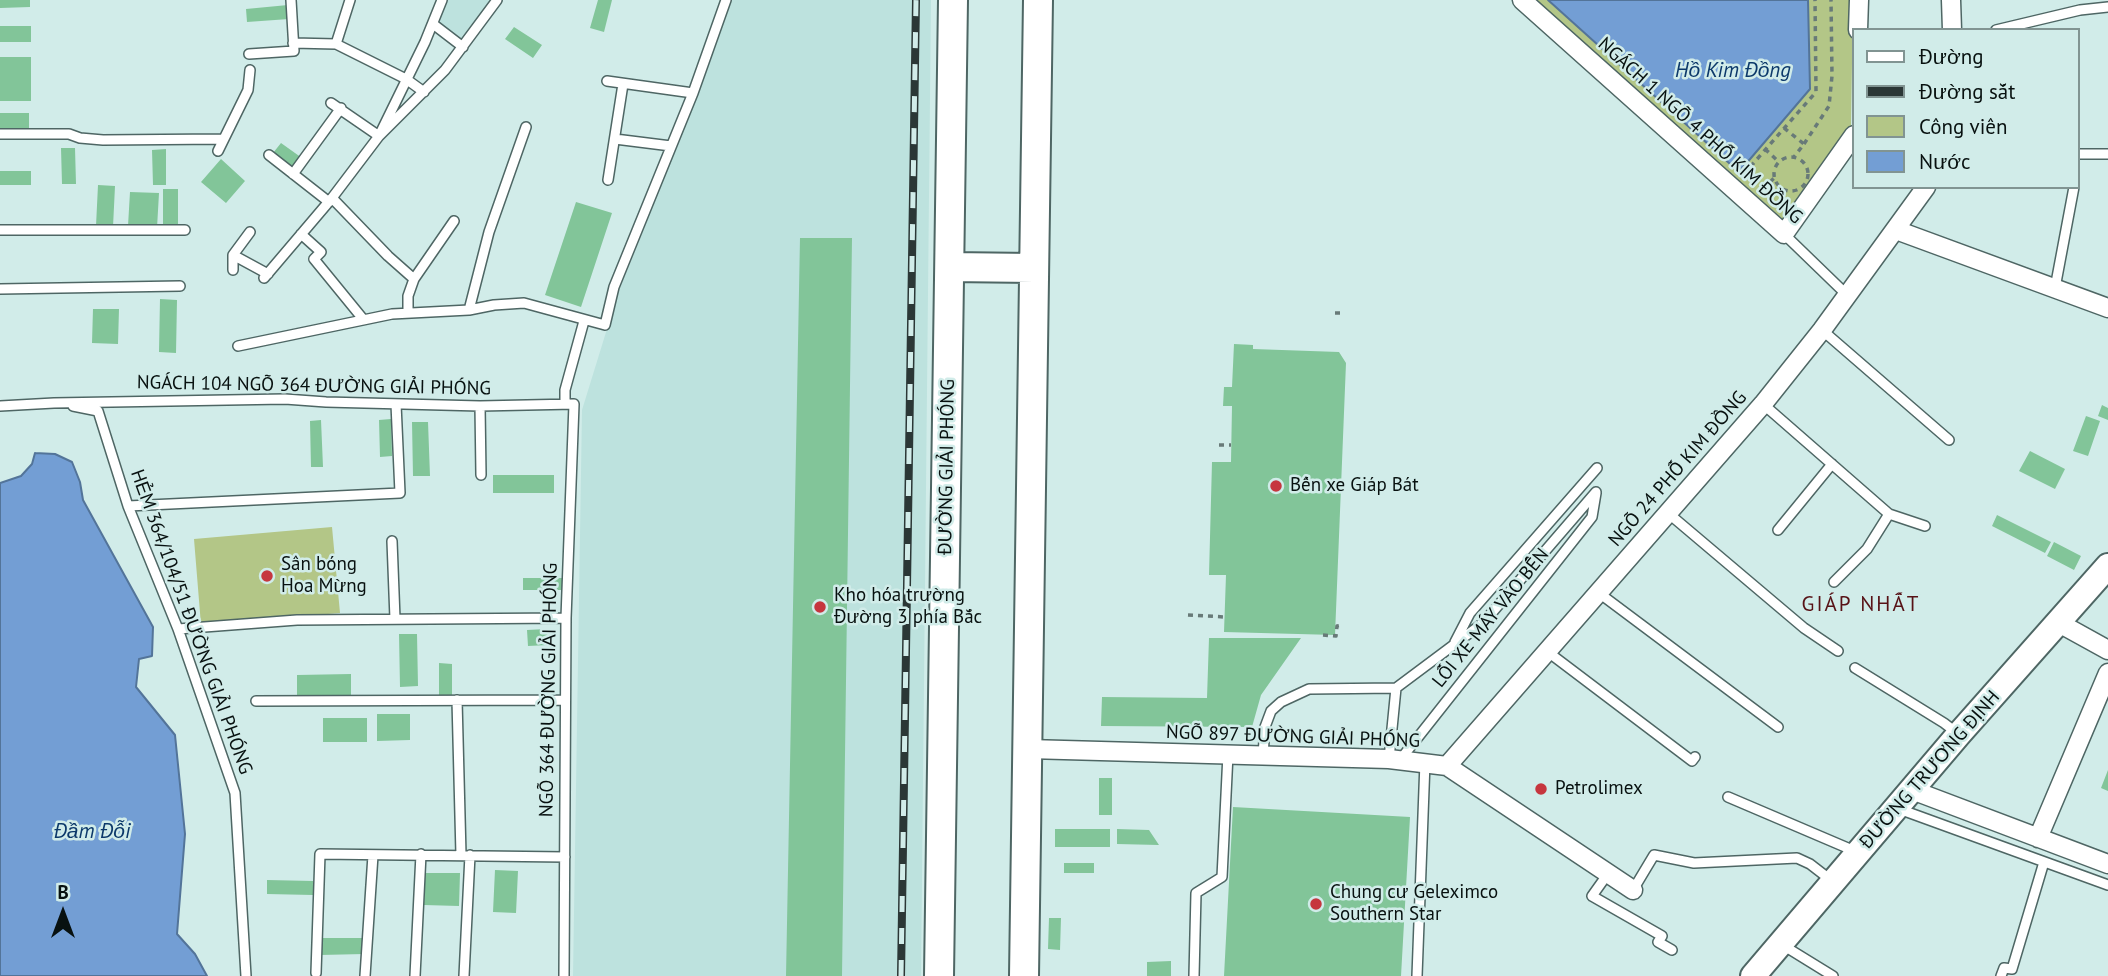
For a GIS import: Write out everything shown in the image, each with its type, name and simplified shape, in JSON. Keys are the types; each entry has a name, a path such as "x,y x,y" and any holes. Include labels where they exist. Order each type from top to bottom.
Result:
{"main road":[{"name":"ĐƯỜNG GIẢI PHÓNG","path":"939,976 954,0"},
{"path":"1024,976 1038,0"},
{"path":"950,275 1034,276"},
{"name":"ĐƯỜNG TRƯƠNG ĐỊNH","path":"1753,976 1959,734 2108,566"}],"street":[{"name":"NGÁCH 1 NGÕ 4 PHỐ KIM ĐỒNG","path":"1522,0 1784,233"},
{"path":"1858,28 1859,0"},
{"path":"1951,0 1952,28"},
{"path":"1784,233 1853,136"},
{"name":"NGÕ 24 PHỐ KIM ĐỒNG","path":"1447,766 1763,404 1822,330 1925,189"},
{"path":"1896,230 2108,308"},
{"path":"2059,623 2108,650"},
{"path":"2038,838 2108,673"},
{"name":"NGÕ 897 ĐƯỜNG GIẢI PHÓNG","path":"1028,750 1395,760 1447,766 1633,890"},
{"path":"1904,799 2038,838 2108,864"}],"lane":[{"path":"249,54 294,51 291,0"},
{"path":"336,44 349,0"},
{"path":"379,136 442,0"},
{"path":"233,255 266,276 379,136 445,70 497,0"},
{"path":"237,346 363,319 524,303 605,325 614,287 693,93 726,0"},
{"path":"2004,28 2080,10 2108,8"},
{"path":"433,24 463,47"},
{"path":"293,43 336,44 406,79 424,92"},
{"path":"218,151 248,90 250,70"},
{"path":"607,81 693,93"},
{"path":"608,180 623,84"},
{"path":"331,103 379,136"},
{"path":"293,174 341,108"},
{"path":"469,310 489,232 526,127"},
{"path":"0,134 69,134 103,141 223,139"},
{"path":"615,139 671,146"},
{"path":"2080,156 2108,154"},
{"path":"269,155 362,227 388,256 414,279"},
{"path":"2056,288 2074,189"},
{"path":"408,313 408,296 414,279 454,220"},
{"path":"0,230 185,230"},
{"path":"233,270 233,255 250,232"},
{"name":"NGÁCH 1 NGÕ 4 PHỐ KIM ĐỒNG","path":"1784,233 1847,295"},
{"path":"301,234 321,252 314,259 363,319"},
{"path":"0,289 180,286"},
{"name":"NGÕ 364 ĐƯỜNG GIẢI PHÓNG","path":"564,976 569,404 565,390 584,321"},
{"path":"1822,330 1948,440"},
{"name":"NGÁCH 104 NGÕ 364 ĐƯỜNG GIẢI PHÓNG","path":"54,403 285,399 480,406 569,404"},
{"path":"0,406 54,403"},
{"name":"HẺM 364/104/51 ĐƯỜNG GIẢI PHÓNG","path":"54,403 98,411 128,506 178,629 235,793 246,976"},
{"path":"128,506 400,493 397,404"},
{"path":"1763,404 1889,514 1925,526"},
{"path":"480,406 481,475"},
{"path":"1778,530 1832,464"},
{"path":"1264,755 1265,727 1271,711 1281,702 1309,689 1396,688 1454,643 1470,613 1597,468"},
{"name":"LỐI XE MÁY VÀO BẾN","path":"1395,760 1592,517 1596,492 1483,623 1454,643"},
{"path":"1668,513 1804,628 1839,651"},
{"path":"1834,582 1867,549 1889,514"},
{"path":"392,541 395,620"},
{"path":"1599,593 1778,727"},
{"path":"178,629 297,620 566,618"},
{"path":"1548,652 1692,761 1695,757"},
{"path":"1855,668 1959,734"},
{"path":"1395,760 1396,688"},
{"path":"256,701 565,699"},
{"path":"457,700 465,855 464,976"},
{"path":"1194,976 1196,892 1222,877 1228,754"},
{"path":"1417,976 1425,762"},
{"path":"1728,797 1858,853"},
{"path":"1904,799 2044,862 2108,885"},
{"path":"317,973 320,854 565,857"},
{"path":"415,976 421,854"},
{"path":"365,976 373,855"},
{"path":"1633,890 1654,855 1694,863 1797,858 1834,882"},
{"path":"2001,976 2004,968 2012,969 2044,862"},
{"path":"1607,874 1592,897 1662,936 1658,942 1672,950"},
{"path":"1780,944 1833,976"}],"path":[{"path":"1738,181 1816,92 1815,0"},
{"path":"1794,157 1829,106 1832,76 1831,0"},
{"path":"1784,128 1804,144"},
{"path":"1765,149 1779,162"},
{"path":"1794,157 1802,161 1808,178 1803,186 1796,190 1787,190 1779,186 1774,178 1775,169 1779,162 1794,157"},
{"path":"1755,197 1774,178"},
{"path":"1335,313 1343,313"},
{"path":"1219,445 1231,445"},
{"path":"1188,615 1225,617"},
{"path":"1323,635 1336,636 1337,625 1342,625"}],"shaded area":[{"path":"444,0 491,0 460,43 435,23"},
{"path":"723,0 931,0 921,976 573,976 582,410 619,290 644,229"}],"green space":[{"name":"Hồ Kim Đồng","path":"1531,0 1853,0 1851,126 1847,136 1782,226"},
{"name":"Sân bóng Hoa Mừng","path":"332,527 340,613 201,625 194,539"}],"water":[{"name":"Hồ Kim Đồng","path":"1548,0 1808,0 1810,89 1739,172"},
{"name":"Đầm Đỗi","path":"35,453 55,454 72,462 80,482 83,500 153,627 152,656 139,659 136,687 175,735 185,834 177,934 195,954 207,976 0,976 0,483 21,476 32,464"}],"building":[{"path":"0,0 30,0 30,7 0,8"},
{"path":"598,0 612,0 604,32 590,28"},
{"path":"288,5 289,19 247,22 246,9"},
{"path":"0,26 31,26 31,42 0,42"},
{"path":"514,27 542,45 533,58 505,39"},
{"path":"0,57 31,57 31,101 0,101"},
{"path":"0,113 29,113 29,129 0,129"},
{"path":"281,143 302,158 294,169 273,153"},
{"path":"61,148 75,148 76,184 62,184"},
{"path":"166,149 166,185 153,185 152,150"},
{"path":"221,159 245,181 226,203 201,182"},
{"path":"0,171 31,171 31,185 0,185"},
{"path":"98,185 115,186 113,227 96,226"},
{"path":"163,189 178,189 178,228 163,228"},
{"path":"130,192 159,193 157,228 128,226"},
{"path":"576,202 612,213 581,307 545,295"},
{"name":"Kho hóa trường Đường 3 phía Bắc","path":"800,238 852,238 842,976 786,976"},
{"path":"160,299 177,300 176,353 159,352"},
{"path":"93,309 119,309 118,344 92,343"},
{"name":"Bến xe Giáp Bát","path":"1234,344 1253,345 1253,349 1339,352 1346,363 1335,635 1224,632 1226,575 1209,575 1212,462 1231,462 1232,406 1223,406 1224,387 1232,387"},
{"path":"2102,405 2108,408 2108,420 2098,416"},
{"path":"2086,416 2100,421 2088,456 2073,451"},
{"path":"391,419 392,456 380,457 379,420"},
{"path":"321,420 323,467 311,467 310,421"},
{"path":"412,422 428,422 430,476 413,476"},
{"path":"2030,451 2065,469 2055,489 2019,471"},
{"path":"493,475 554,475 554,493 493,493"},
{"path":"1997,515 2051,542 2045,553 1992,526"},
{"path":"2054,542 2081,556 2074,570 2047,556"},
{"path":"523,578 567,578 567,590 523,590"},
{"path":"547,629 548,645 528,646 527,630"},
{"path":"399,634 417,634 418,686 400,687"},
{"path":"1209,638 1301,638 1261,695 1252,727 1101,726 1102,697 1207,698"},
{"path":"439,663 452,664 452,697 439,697"},
{"path":"351,674 351,697 297,697 297,675"},
{"path":"377,714 410,714 410,740 377,741"},
{"path":"323,718 367,718 367,742 323,742"},
{"path":"2108,770 2108,791 2101,788"},
{"path":"1099,778 1112,778 1112,815 1099,815"},
{"name":"Chung cư Geleximco Southern Star","path":"1233,807 1410,817 1401,976 1224,976"},
{"path":"1055,829 1110,829 1110,847 1055,847"},
{"path":"1117,829 1149,830 1159,845 1117,844"},
{"path":"1064,863 1094,863 1094,873 1064,873"},
{"path":"495,870 518,871 516,913 493,912"},
{"path":"425,873 460,873 459,906 424,905"},
{"path":"267,880 313,881 313,895 267,894"},
{"path":"1049,918 1061,918 1060,950 1048,949"},
{"path":"319,938 364,938 364,954 320,955"},
{"path":"1171,961 1171,976 1147,976 1147,962"}],"railway":[{"path":"901,976 916,0"}],"place":[{"name":"Bến xe Giáp Bát","path":"1276,486"},
{"name":"Sân bóng Hoa Mừng","path":"267,576"},
{"name":"Kho hóa trường Đường 3 phía Bắc","path":"820,607"},
{"name":"Petrolimex","path":"1541,789"},
{"name":"Chung cư Geleximco Southern Star","path":"1316,904"}],"district":[{"name":"GIÁP NHẤT","path":"1861,605"}]}
